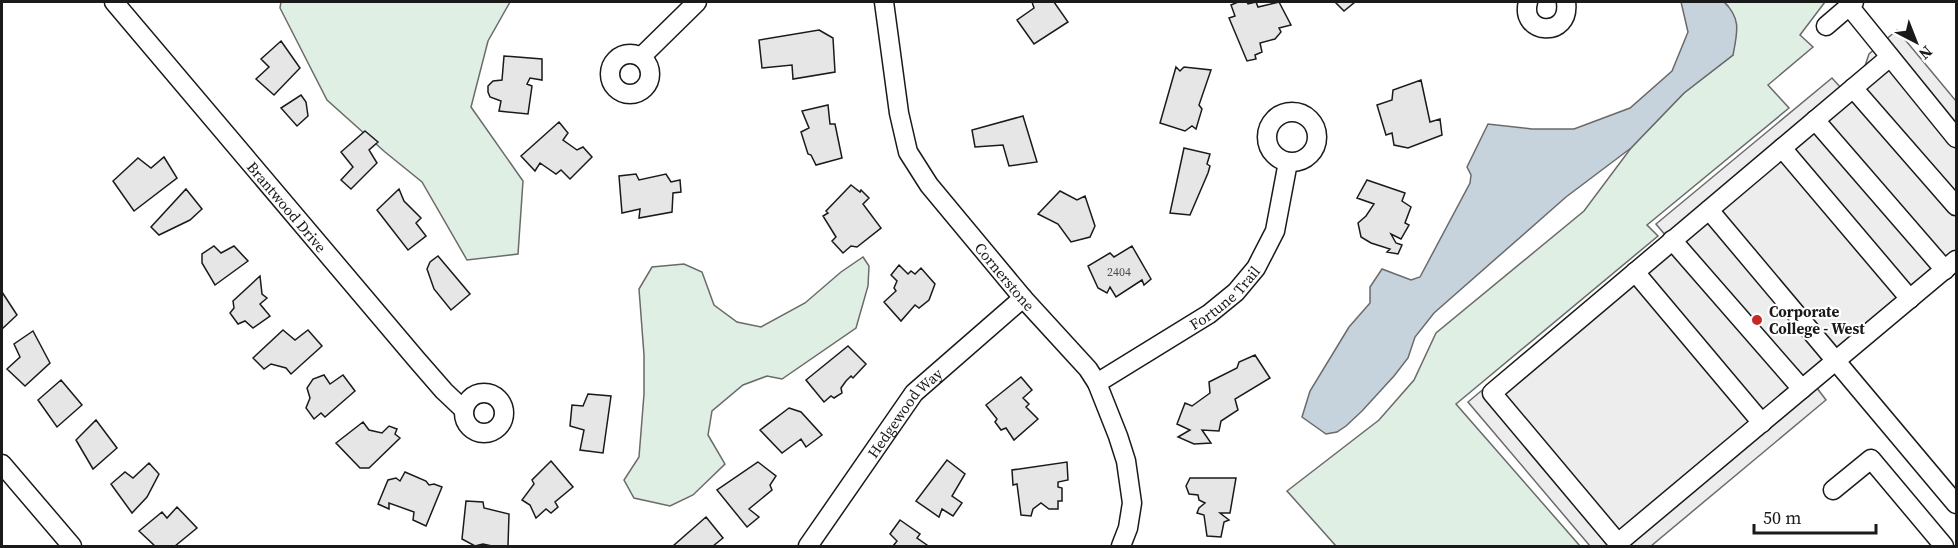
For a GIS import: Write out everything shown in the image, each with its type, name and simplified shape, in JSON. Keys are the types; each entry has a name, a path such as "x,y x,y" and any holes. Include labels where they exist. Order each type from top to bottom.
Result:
{"street":[{"name":"Brantwood Drive","path":"114,2 444,392 464,409"},
{"path":"641,57 697,2"},
{"name":"Cornerstone","path":"884,2 899,113 908,152 929,185 1023,298 1074,352 1097,383 1126,461 1132,503 1128,528 1121,546"},
{"path":"1528,2 1527,14 1531,22 1545,29 1562,22 1567,13 1566,2"},
{"path":"1826,26 1851,4 1890,57 1956,138"},
{"path":"1815,120 1951,265 1618,543 1492,393 1672,240 1890,57"},
{"path":"1853,88 1956,206"},
{"path":"1782,148 1910,299"},
{"name":"Fortune Trail","path":"1097,383 1209,314 1236,292 1256,268 1275,231 1288,162"},
{"path":"1709,210 1956,504"},
{"path":"1672,240 1802,389"},
{"path":"1635,272 1762,423"},
{"name":"Hedgewood Way","path":"808,546 914,393 1023,298"},
{"path":"1833,490 1870,459 1944,546"},
{"path":"2,464 72,546"}],"green space":[{"path":"281,2 510,2 488,41 471,107 523,181 518,254 467,260 422,182 327,100 280,8"},
{"path":"1724,2 1825,2 1800,35 1813,47 1768,85 1789,108 1647,225 1658,236 1456,404 1580,546 1336,546 1287,491 1379,420 1414,380 1436,333 1584,211 1631,148 1684,93 1733,55 1728,6"},
{"path":"863,257 869,266 868,286 856,328 782,379 767,376 743,385 712,411 708,435 725,464 693,495 670,506 634,498 624,480 639,457 644,394 644,355 639,289 652,267 684,264 702,272 714,305 737,322 761,327 805,303 841,272"}],"shaded area":[{"path":"1681,2 1724,2 1730,8 1737,27 1733,55 1684,93 1631,148 1566,197 1434,313 1415,337 1408,358 1394,376 1346,426 1337,432 1326,434 1302,417 1310,391 1349,327 1370,303 1370,287 1382,269 1411,280 1420,277 1470,183 1471,175 1467,167 1488,124 1532,129 1574,129 1630,108 1672,71 1688,32"},
{"name":"Corporate College - West","path":"1897,30 1956,101 1956,270 1817,388 1826,400 1651,546 1590,546 1468,402 1666,236 1656,224 1832,78 1841,88 1864,69 1869,54"}],"building":[{"path":"1032,2 1054,2 1068,22 1034,44 1017,20 1034,8"},
{"path":"1238,2 1248,4 1256,2 1258,7 1279,2 1291,25 1279,28 1281,32 1275,39 1260,43 1262,52 1255,55 1256,59 1247,61 1229,18 1235,16 1231,5"},
{"path":"1335,2 1355,2 1344,11"},
{"path":"819,30 833,38 835,72 793,79 792,65 762,68 759,40"},
{"path":"281,41 300,68 274,95 256,79 269,67 261,59"},
{"path":"504,56 542,59 542,80 530,78 527,84 532,86 528,114 499,111 501,101 490,97 488,86 493,81 502,80"},
{"path":"1176,67 1180,71 1184,67 1211,70 1199,105 1202,109 1196,129 1192,126 1185,131 1160,123"},
{"path":"1421,80 1430,122 1440,119 1442,135 1408,148 1394,145 1392,133 1386,135 1377,105 1392,100 1393,90"},
{"path":"301,95 306,102 308,116 297,126 281,108"},
{"path":"828,105 830,124 835,124 842,158 816,165 811,155 808,154 801,132 809,128 802,111"},
{"path":"1023,116 1037,162 1009,166 1003,145 975,147 972,130"},
{"path":"559,122 568,133 563,140 577,150 583,147 592,157 570,179 561,170 556,174 540,163 535,171 521,156"},
{"path":"365,131 378,142 369,150 377,163 351,189 341,180 353,167 341,152"},
{"path":"1184,148 1210,154 1207,164 1210,166 1208,173 1190,215 1170,213"},
{"path":"164,157 177,178 134,211 113,181 138,158 151,168"},
{"path":"636,174 639,180 666,174 671,182 680,180 681,192 673,193 672,212 639,218 640,209 622,213 619,176"},
{"path":"1367,180 1405,193 1402,201 1411,207 1405,223 1409,225 1401,239 1391,234 1396,243 1402,245 1398,254 1387,252 1390,249 1361,237 1358,223 1374,204 1357,198"},
{"path":"851,185 860,192 861,190 869,198 863,204 881,228 857,247 851,246 843,253 832,241 836,237 823,216"},
{"path":"186,189 202,209 190,220 159,235 151,227"},
{"path":"399,189 404,201 421,218 416,223 426,236 408,250 377,210"},
{"path":"1060,191 1077,200 1085,196 1095,226 1090,237 1071,242 1058,224 1038,214"},
{"path":"214,246 221,253 234,246 248,261 215,285 202,263 202,254"},
{"path":"1132,246 1151,279 1144,285 1142,280 1116,297 1110,287 1107,293 1098,288 1088,266 1110,253 1114,257"},
{"path":"438,256 470,294 451,310 434,289 427,269 430,262"},
{"path":"899,265 908,274 911,271 915,274 921,268 935,284 929,300 919,308 915,305 901,321 884,302 896,291 894,288 897,281 891,275"},
{"path":"260,276 262,294 267,298 260,304 270,316 253,328 245,321 238,324 230,313 234,308 233,301"},
{"path":"2,292 17,315 2,329"},
{"path":"283,330 295,340 308,330 322,346 291,374 286,368 271,364 264,369 253,358"},
{"path":"33,331 50,363 25,386 7,369 20,357 14,344"},
{"path":"848,346 866,364 853,378 851,376 846,381 841,388 842,393 834,398 831,396 824,402 806,380"},
{"path":"1255,355 1270,378 1235,399 1238,410 1221,421 1219,431 1202,430 1211,443 1194,444 1178,437 1190,430 1177,424 1185,403 1192,406 1210,393 1209,382 1237,368 1239,362"},
{"path":"324,375 330,384 343,375 355,391 325,417 321,413 314,419 306,408 310,398 307,388 313,379"},
{"path":"1021,377 1032,390 1023,398 1029,404 1026,407 1038,419 1014,440 1006,428 1001,430 995,422 997,419 986,405"},
{"path":"61,380 82,405 57,427 38,400"},
{"path":"588,394 611,396 603,453 580,450 584,430 570,426 572,405 583,406"},
{"path":"789,408 801,412 822,435 806,447 801,439 782,453 760,430"},
{"path":"96,420 117,448 93,469 76,440"},
{"path":"363,422 369,430 382,433 389,426 397,429 395,434 400,438 369,468 360,468 336,443"},
{"path":"947,460 965,474 952,496 962,503 953,516 942,509 939,517 916,501"},
{"path":"551,461 573,487 555,502 558,507 551,513 546,509 536,518 530,505 522,500 534,484 532,480"},
{"path":"758,462 776,476 770,485 772,490 749,509 759,517 747,527 717,490"},
{"path":"1067,462 1068,480 1058,482 1058,487 1062,488 1062,501 1058,501 1058,509 1049,509 1041,503 1033,509 1031,516 1021,515 1017,484 1013,485 1012,470"},
{"path":"149,463 159,474 147,497 132,513 111,484 125,472 133,478"},
{"path":"405,472 426,481 429,485 442,487 426,526 413,520 414,512 389,503 389,509 378,504 388,480 396,478 400,481"},
{"path":"1190,478 1236,478 1230,513 1220,513 1229,520 1224,522 1221,537 1207,536 1204,515 1197,513 1205,503 1199,500 1198,495 1189,494 1186,486"},
{"path":"466,501 483,502 484,508 509,514 508,546 483,544 475,546 462,539"},
{"path":"177,507 197,528 175,546 155,546 139,531 162,512 167,518"},
{"path":"706,517 723,538 713,546 673,546"},
{"path":"900,520 920,534 917,538 927,545 893,546 897,541 890,534"}],"place":[{"name":"Corporate College - West","path":"1757,320"}]}
